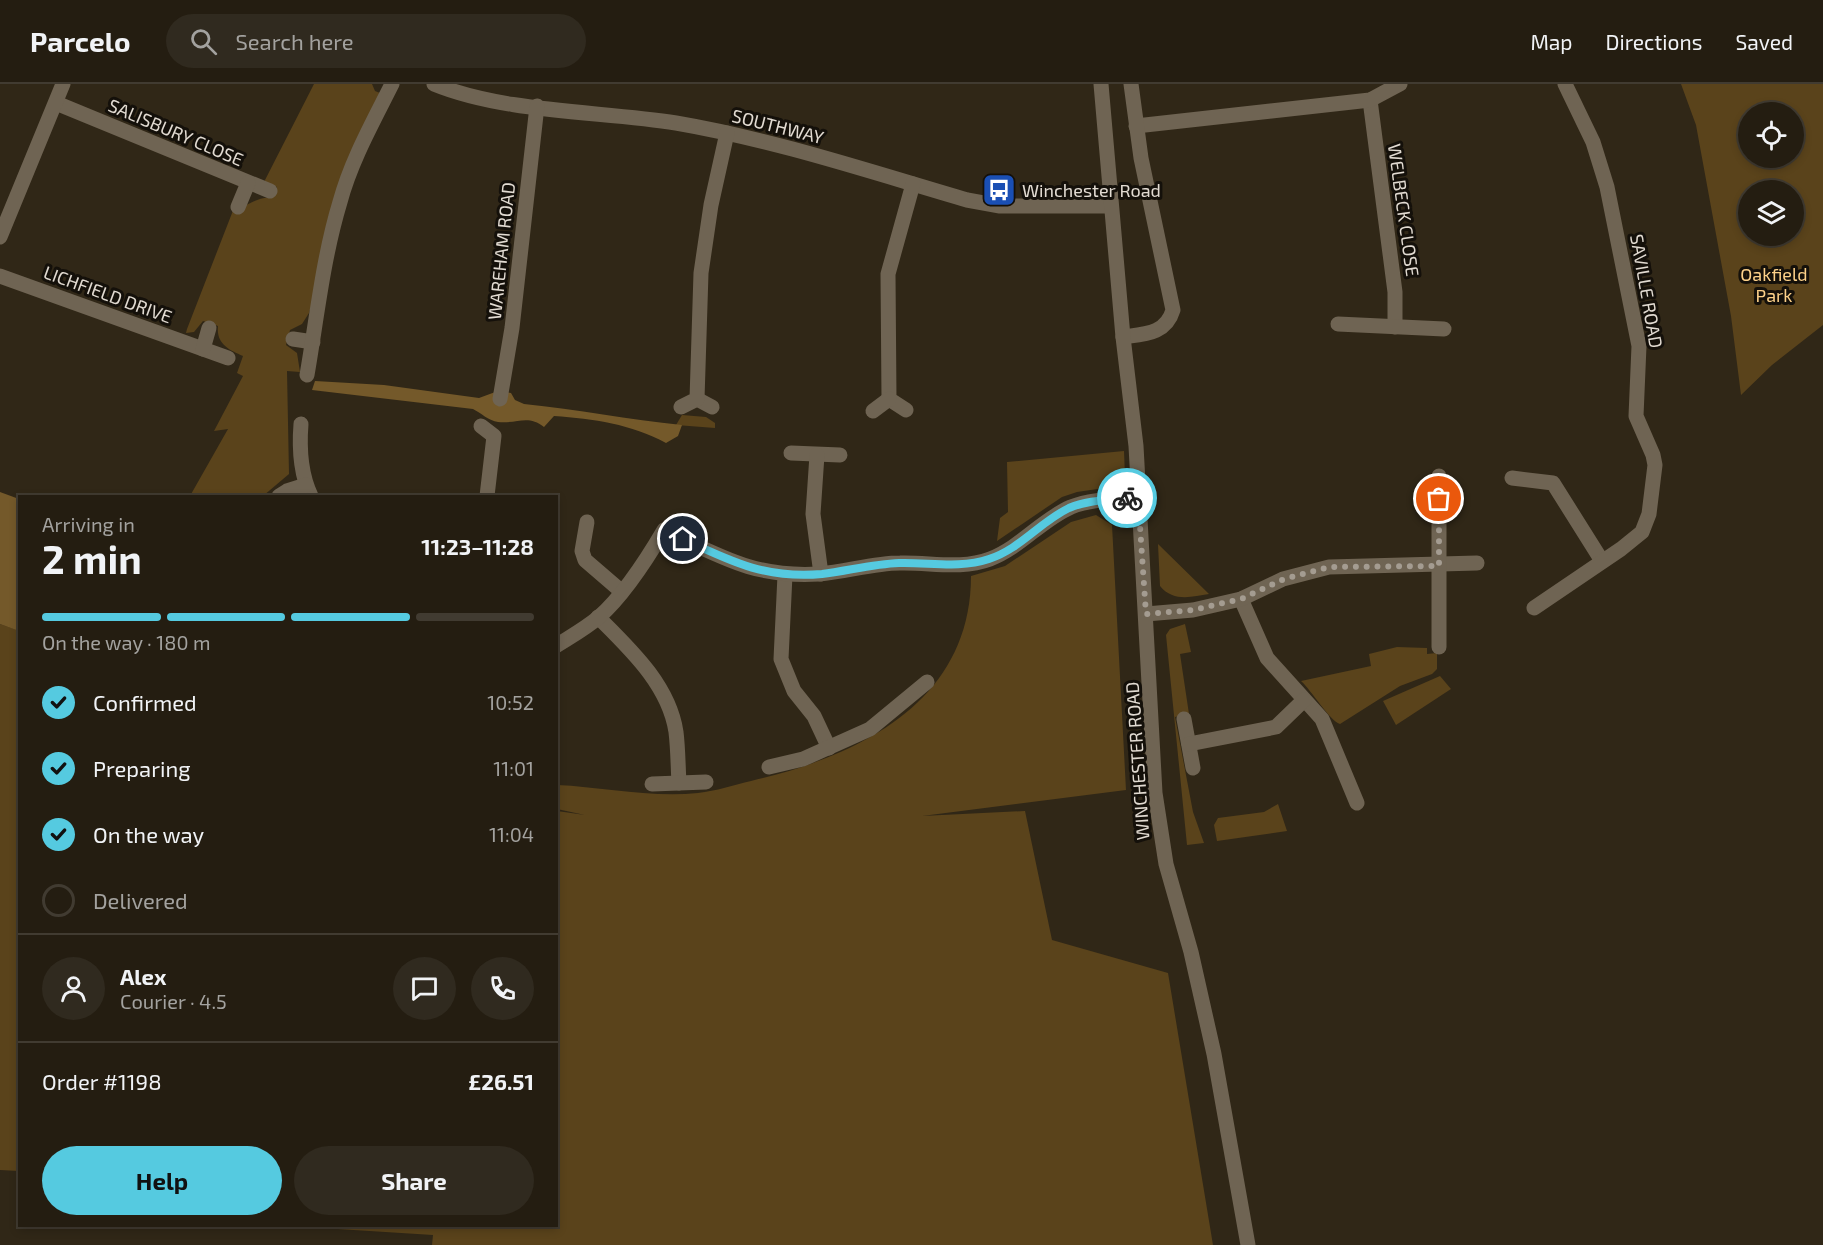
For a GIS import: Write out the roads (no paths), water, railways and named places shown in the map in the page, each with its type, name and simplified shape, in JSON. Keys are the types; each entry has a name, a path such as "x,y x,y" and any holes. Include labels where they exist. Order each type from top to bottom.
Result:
{"street":[{"path":"0,237 63,84"},
{"path":"307,375 328,249 340,200 367,134 392,84"},
{"name":"SOUTHWAY","path":"434,84 482,98 621,115 727,133 1000,206 1110,206"},
{"name":"WINCHESTER ROAD","path":"1101,84 1110,206 1136,446 1155,793 1161,835 1214,1054 1248,1245"},
{"path":"1123,337 1149,333 1162,328 1170,321 1173,310 1136,126 1131,84"},
{"path":"1136,126 1370,99 1400,84"},
{"name":"SAVILLE ROAD","path":"1534,608 1634,540 1646,525 1654,460 1636,416 1639,346 1607,187 1593,142 1565,84"},
{"name":"WELBECK CLOSE","path":"1370,99 1395,292 1395,327"},
{"name":"SALISBURY CLOSE","path":"56,103 270,191"},
{"name":"WAREHAM ROAD","path":"501,399 512,328 537,106"},
{"path":"697,399 701,273 711,205 727,133"},
{"name":"SALISBURY CLOSE","path":"238,207 248,183"},
{"path":"889,399 888,274 913,184"},
{"name":"LICHFIELD DRIVE","path":"0,276 228,358"},
{"path":"1338,324 1444,329"},
{"path":"203,349 209,328"},
{"path":"293,339 313,342"},
{"path":"681,407 697,399"},
{"path":"697,399 712,407"},
{"path":"889,399 906,410"},
{"path":"873,411 889,399"},
{"path":"281,495 287,491 308,491 300,457 301,424"},
{"path":"481,426 494,436 488,495"},
{"path":"791,453 840,455"},
{"path":"817,454 813,514 821,574"},
{"path":"1438,647 1439,476"},
{"path":"1512,478 1553,483 1602,561"},
{"path":"558,645 598,617 621,591 664,530 747,568 786,575 821,574 897,563 965,565 989,559 1017,546 1070,508 1099,500 1138,497"},
{"path":"587,522 582,551 585,560 621,591"},
{"path":"1146,614 1193,610 1241,599 1284,579 1329,567 1439,566 1477,563"},
{"path":"786,575 782,659 794,691 814,716 829,748"},
{"path":"1241,599 1267,658 1322,719 1331,735 1357,804"},
{"path":"598,617 648,672 666,699 676,731 679,783"},
{"path":"769,767 803,759 870,729 927,682"},
{"path":"1189,744 1276,727 1304,700"},
{"path":"1184,719 1193,768"},
{"path":"652,784 706,782"}],"place":[{"name":"Winchester Road","path":"999,190"}],"park label":[{"name":"Oakfield Park","path":"1774,284"}]}
